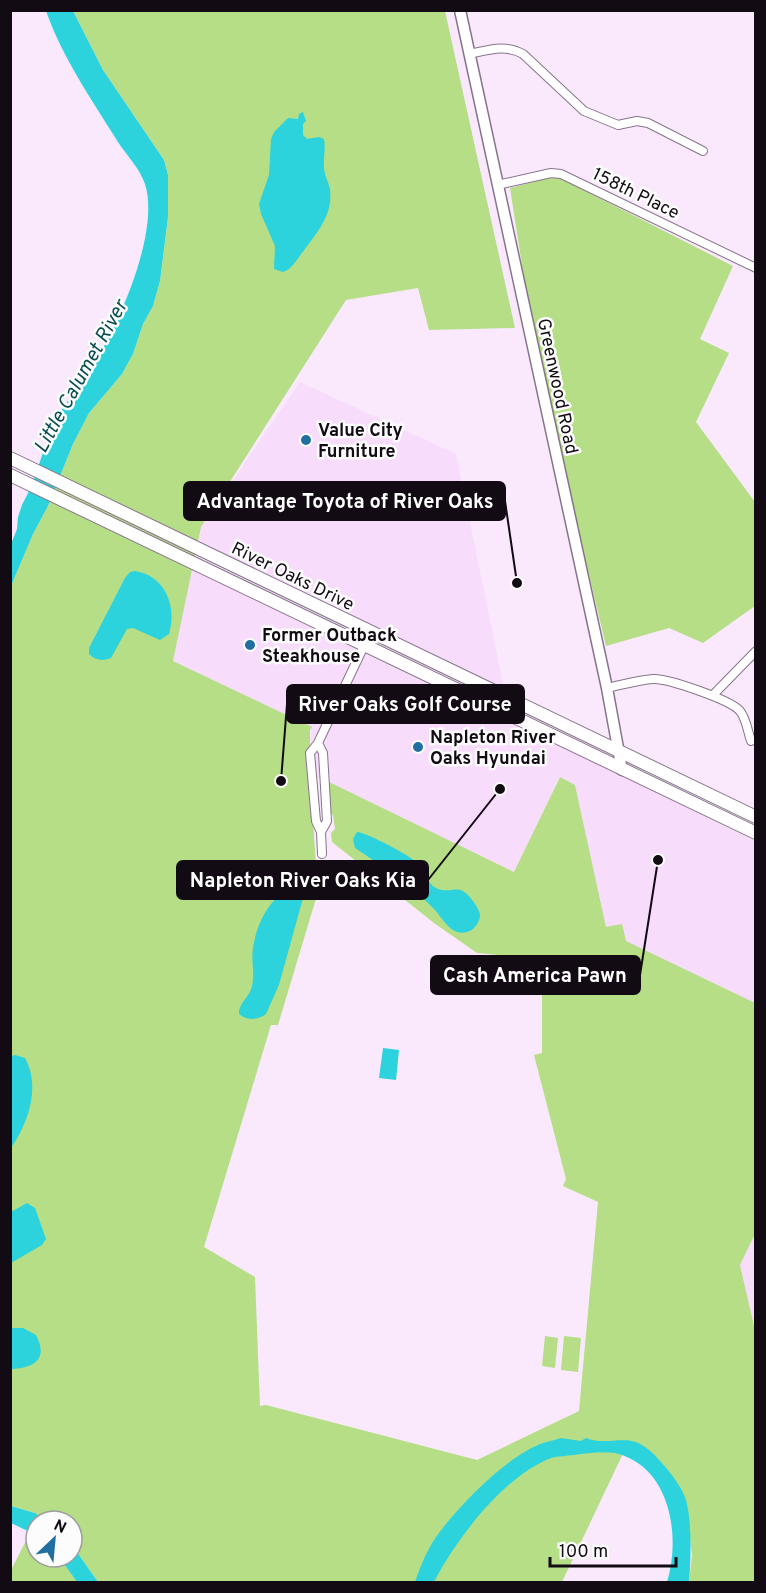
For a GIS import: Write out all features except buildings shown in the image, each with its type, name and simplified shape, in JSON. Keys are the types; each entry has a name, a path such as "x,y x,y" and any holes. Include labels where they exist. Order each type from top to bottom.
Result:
{"main road":[{"name":"River Oaks Drive","path":"10,459 756,818"},
{"name":"River Oaks Drive","path":"14,476 756,833"}],"street":[{"name":"Greenwood Road","path":"460,10 607,688 621,770"},
{"path":"469,54 502,47 513,48 523,54 584,111 618,125 637,121 648,123 703,151"},
{"name":"158th Place","path":"497,185 551,173 561,174 756,268"},
{"path":"322,854 321,832 316,821 310,753 318,743 370,633"},
{"path":"712,695 756,651"},
{"path":"607,688 655,679 712,695 741,711 751,741"},
{"path":"318,743 323,753 327,820 321,832"}],"shaded area":[{"path":"300,382 456,454 504,689 198,542 201,527"},
{"path":"192,569 755,839 755,1003 626,941 606,928 575,785 559,777 515,872 310,774 311,727 173,661"},
{"path":"755,1234 755,1335 740,1265"}],"green space":[{"path":"73,11 445,11 515,328 429,330 418,288 346,300 201,527 173,661 312,727 310,730 310,779 318,892 278,1025 271,1025 204,1247 255,1277 260,1406 266,1405 477,1460 579,1411 598,1202 563,1186 566,1179 534,1055 542,1053 542,959 477,953 434,923 332,842 331,833 335,829 333,815 329,813 327,781 514,872 560,777 575,785 606,927 622,924 626,941 755,1003 755,1234 740,1265 756,1335 755,1582 689,1582 692,1555 685,1498 629,1441 562,1582 98,1582 84,1562 84,1509 24,1510 11,1506 11,586 33,534 48,506 73,444 89,413 122,374 133,354 143,324 153,306 160,281 168,217 168,175 164,160 103,70"},
{"path":"556,176 733,266 700,339 729,353 696,422 755,502 755,606 703,643 669,628 606,646 529,310 510,188"},
{"path":"545,1336 558,1338 555,1368 542,1366"},
{"path":"564,1336 581,1338 578,1372 561,1370"},
{"path":"24,1545 24,1569 68,1569 77,1582 11,1582 10,1572"}],"water":[{"path":"46,11 73,11 103,70 164,160 168,175 168,217 160,281 153,306 143,324 133,354 122,374 89,413 73,444 48,506 33,534 11,586 11,544 22,505 58,416 98,357 122,310 141,255 147,229 148,205 145,184 140,172 118,142 78,78 60,45"},
{"path":"303,112 306,121 303,124 303,135 307,139 319,137 324,139 324,170 329,187 329,207 319,229 293,266 283,272 274,269 275,246 259,204 269,175 271,139 274,132 288,118 298,119 299,114"},
{"path":"135,571 155,579 167,594 171,613 169,634 160,640 133,628 127,629 111,658 102,660 94,658 89,654 89,648 125,578 130,572"},
{"path":"357,832 380,841 417,862 436,888 464,892 479,912 480,918 476,926 464,933 451,928 417,892 355,848 353,839"},
{"path":"297,885 302,888 303,898 279,985 266,1014 260,1018 245,1018 239,1014 239,1011 252,986 253,948 258,928 273,902 288,889"},
{"path":"383,1048 399,1050 396,1080 379,1078"},
{"path":"11,1056 25,1058 30,1069 32,1093 23,1128 11,1148"},
{"path":"27,1203 35,1208 46,1239 42,1245 11,1263 11,1212"},
{"path":"10,1328 23,1328 36,1335 41,1351 37,1361 26,1367 11,1369"},
{"path":"561,1438 581,1441 586,1438 599,1441 636,1442 661,1462 679,1485 686,1500 691,1552 689,1582 667,1582 673,1545 667,1506 660,1488 649,1472 634,1460 605,1452 554,1457 533,1467 516,1479 483,1511 455,1547 434,1582 415,1582 433,1542 470,1497 515,1458 529,1449"},
{"path":"11,1506 24,1510 24,1529 11,1523"},
{"path":"84,1562 98,1582 77,1582 68,1569 84,1569"}],"place":[{"name":"Value City Furniture","path":"306,440"},
{"name":"Advantage Toyota of River Oaks","path":"517,583"},
{"name":"Former Outback Steakhouse","path":"250,645"},
{"name":"Napleton River Oaks Hyundai","path":"418,747"},
{"name":"River Oaks Golf Course","path":"281,781"},
{"name":"Napleton River Oaks Kia","path":"500,789"},
{"name":"Cash America Pawn","path":"658,860"}],"water label":[{"name":"Little Calumet River","path":"80,376"}]}
